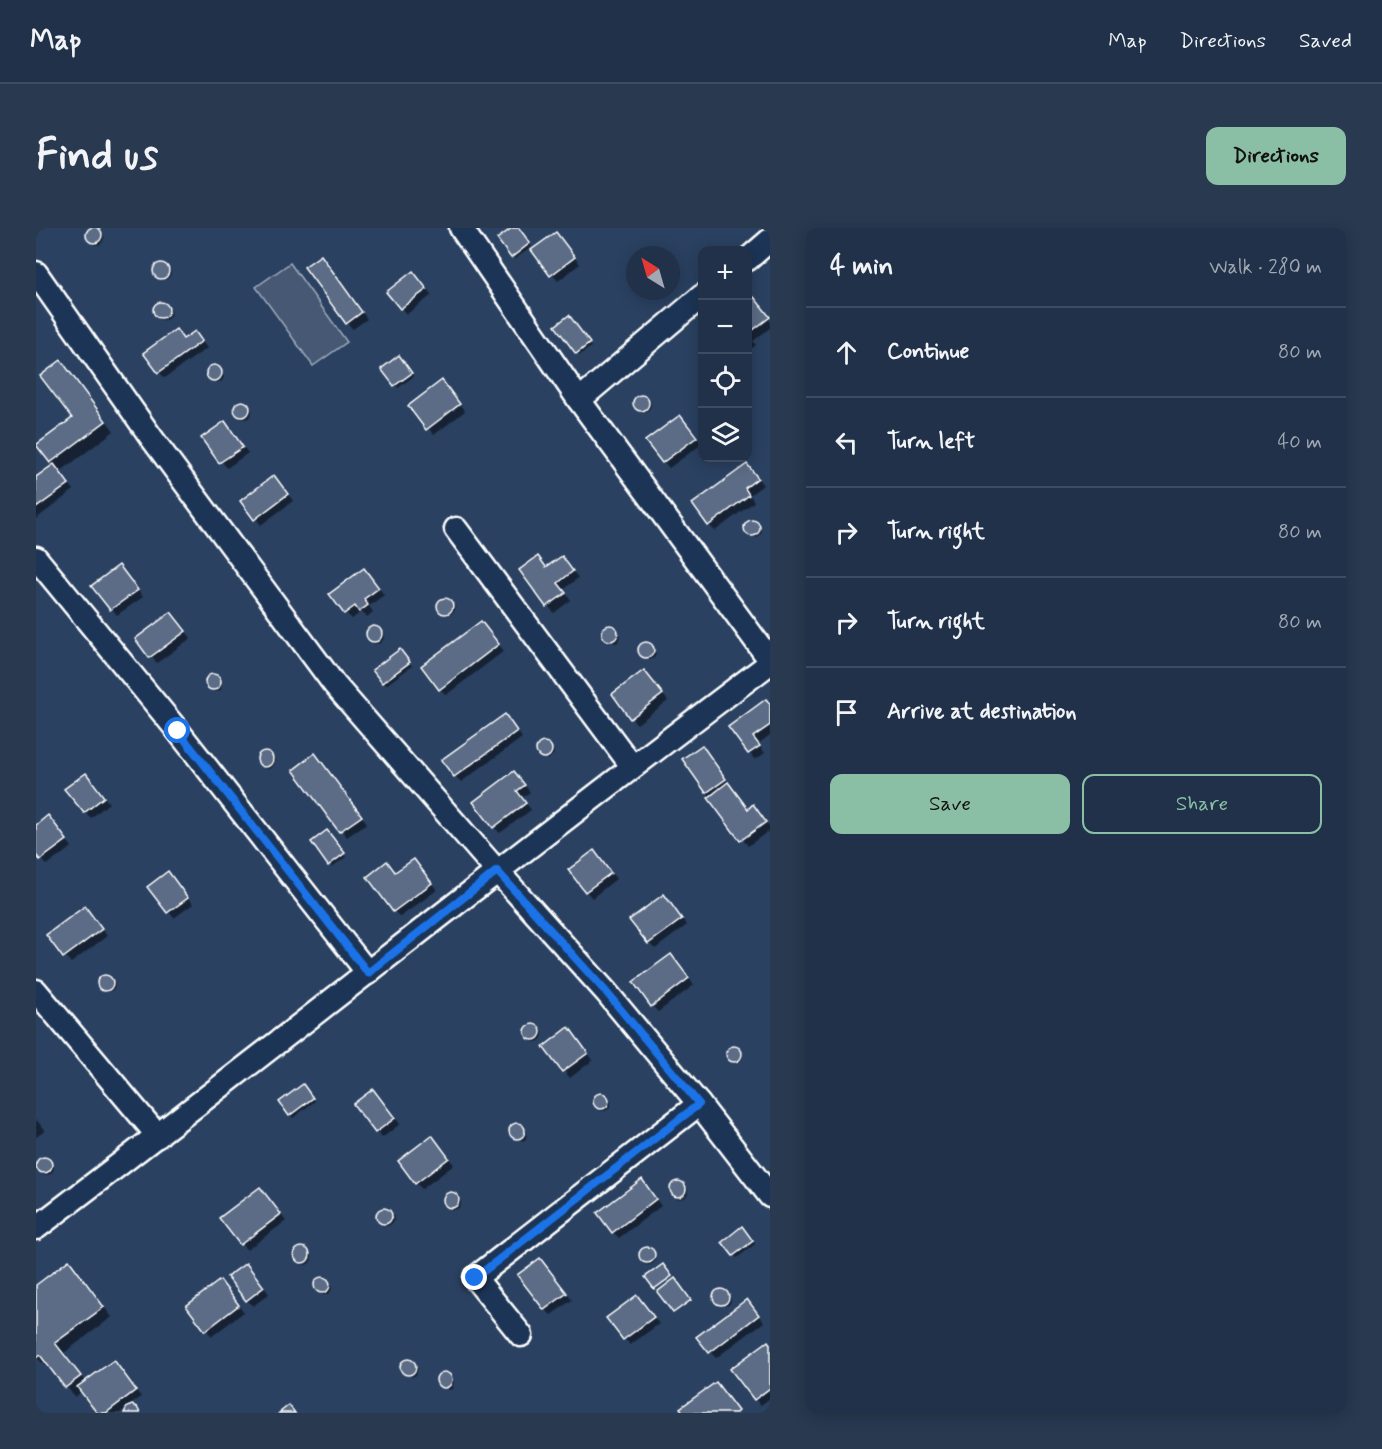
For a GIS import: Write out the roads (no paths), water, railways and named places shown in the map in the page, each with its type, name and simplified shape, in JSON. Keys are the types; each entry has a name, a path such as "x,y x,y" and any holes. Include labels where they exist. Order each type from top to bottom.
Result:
{"street":[{"path":"36,1228 770,661 579,400 461,228"},
{"path":"752,254 770,240"},
{"path":"36,273 151,437 334,684 607,993 699,1104 770,1196"},
{"path":"579,400 698,299"},
{"path":"456,529 632,766"},
{"path":"36,558 178,731 368,973"},
{"path":"36,991 158,1136"},
{"path":"521,1335 475,1278 699,1104"}]}
